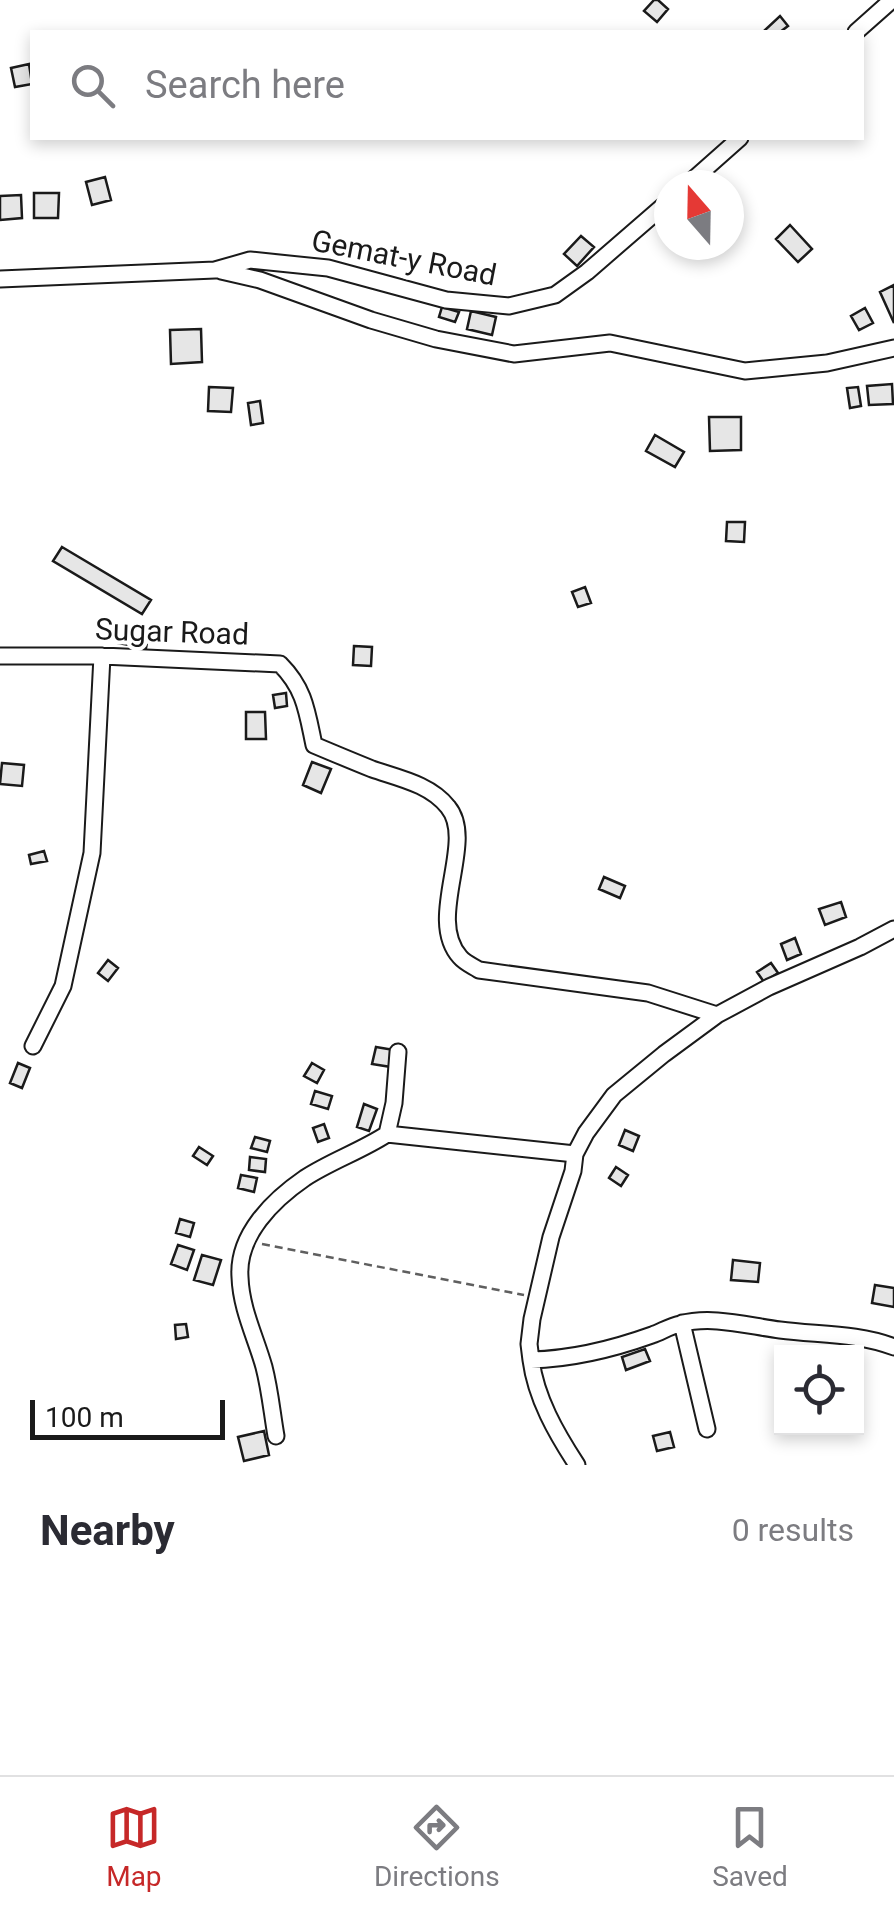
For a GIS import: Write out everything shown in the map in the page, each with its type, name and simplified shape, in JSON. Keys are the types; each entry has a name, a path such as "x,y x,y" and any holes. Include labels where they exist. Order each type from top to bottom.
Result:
{"street":[{"path":"858,30 892,0"},
{"path":"704,170 738,140"},
{"name":"Gemat-y Road","path":"215,270 250,260 328,268 446,300 509,306 555,295 654,213"},
{"path":"0,279 215,270 260,280 436,339 514,354 610,343 744,371 827,364 894,348"},
{"name":"Sugar Road","path":"0,656 280,664 295,680 307,710 314,745 428,789 454,817 458,835 447,914 452,946 462,960 479,970 648,994 717,1016"},
{"path":"33,1046 64,986 92,852 102,656"},
{"path":"577,1465 546,1410 534,1379 529,1344 551,1237 573,1172 575,1154 586,1132 614,1095 717,1016 768,987 894,929"},
{"path":"387,1134 398,1052"},
{"path":"276,1436 239,1274 246,1241 274,1202 308,1176 387,1134 575,1154"},
{"path":"531,1360 564,1359 682,1323 716,1321 827,1334 894,1347"},
{"path":"682,1323 707,1429"}],"path":[{"path":"246,1241 537,1298"}],"building":[{"path":"654,0 668,9 657,22 644,11"},
{"path":"780,16 788,26 783,30 765,30"},
{"path":"29,64 30,84 15,87 11,68"},
{"path":"105,177 111,200 92,205 86,182"},
{"path":"34,193 59,193 58,218 34,218"},
{"path":"21,195 22,218 0,220 0,196"},
{"path":"790,225 812,249 798,262 776,239"},
{"path":"581,236 594,247 577,266 564,254"},
{"path":"894,285 894,323 880,292"},
{"path":"442,307 459,312 455,322 439,317"},
{"path":"865,308 873,323 859,330 851,316"},
{"path":"471,311 496,317 492,335 467,329"},
{"path":"201,329 202,362 171,364 170,330"},
{"path":"892,384 893,404 869,405 867,386"},
{"path":"209,387 233,388 231,412 208,411"},
{"path":"858,387 861,406 850,408 847,388"},
{"path":"260,401 263,423 251,425 248,403"},
{"path":"709,417 741,417 741,450 710,451"},
{"path":"655,435 684,452 675,467 646,451"},
{"path":"727,522 745,522 744,542 726,541"},
{"path":"62,547 151,600 142,614 53,561"},
{"path":"585,587 591,603 578,607 572,592"},
{"path":"121,627 149,632 146,648 118,643"},
{"path":"354,646 372,647 371,666 353,665"},
{"path":"286,693 287,706 275,708 273,695"},
{"path":"246,712 265,712 266,739 246,739"},
{"path":"312,762 331,769 321,793 303,785"},
{"path":"2,763 24,765 22,786 0,784"},
{"path":"44,851 47,861 31,864 29,855"},
{"path":"604,877 625,886 620,898 599,889"},
{"path":"841,902 846,917 825,925 819,909"},
{"path":"795,938 801,954 787,960 781,944"},
{"path":"108,960 118,968 108,981 98,973"},
{"path":"771,963 778,973 764,982 757,972"},
{"path":"376,1047 394,1050 391,1067 372,1064"},
{"path":"18,1063 30,1068 22,1088 10,1083"},
{"path":"312,1063 324,1070 317,1083 304,1076"},
{"path":"315,1091 332,1096 328,1109 311,1104"},
{"path":"364,1104 377,1109 369,1131 357,1127"},
{"path":"324,1124 329,1138 318,1142 313,1128"},
{"path":"625,1130 639,1136 633,1151 619,1145"},
{"path":"255,1137 270,1141 267,1152 251,1148"},
{"path":"199,1147 213,1156 207,1165 193,1156"},
{"path":"250,1157 266,1159 265,1172 249,1170"},
{"path":"616,1167 628,1175 621,1186 609,1178"},
{"path":"241,1175 257,1178 254,1192 238,1188"},
{"path":"180,1219 194,1223 190,1237 176,1233"},
{"path":"178,1245 194,1250 187,1270 171,1264"},
{"path":"202,1255 221,1260 213,1285 194,1280"},
{"path":"733,1260 760,1263 758,1282 731,1280"},
{"path":"875,1285 894,1288 894,1307 872,1303"},
{"path":"186,1324 188,1337 176,1339 175,1325"},
{"path":"645,1349 650,1361 626,1370 622,1357"},
{"path":"264,1431 269,1455 244,1461 238,1437"},
{"path":"670,1432 674,1447 657,1451 653,1436"}]}
